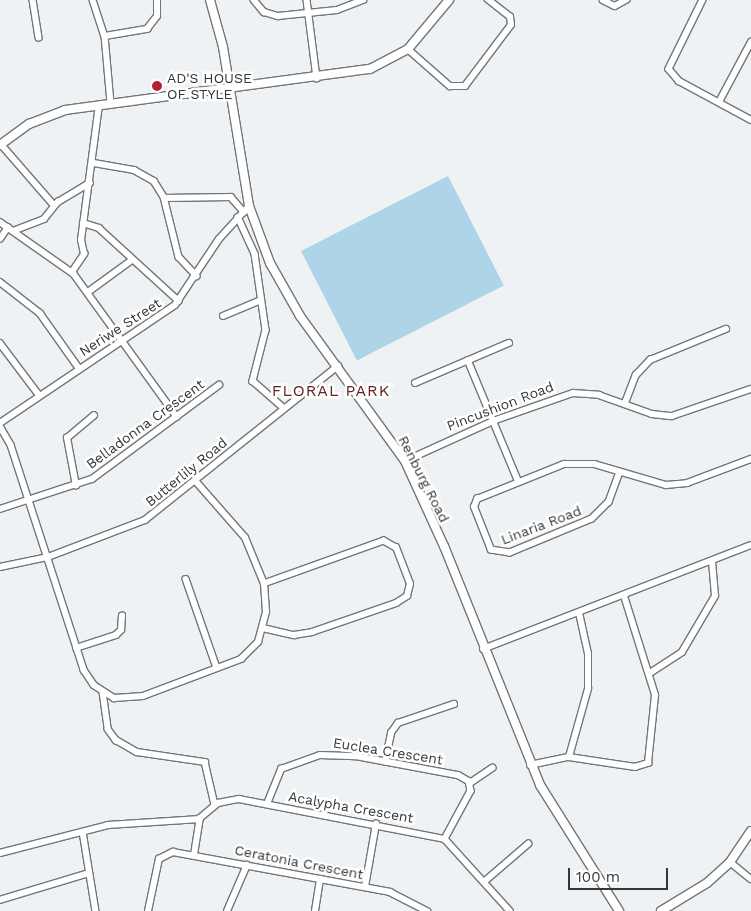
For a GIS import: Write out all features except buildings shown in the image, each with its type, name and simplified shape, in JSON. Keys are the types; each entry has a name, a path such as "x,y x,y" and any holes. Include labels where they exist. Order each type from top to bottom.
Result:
{"street":[{"path":"33,0 39,38"},
{"path":"93,0 105,36 111,103"},
{"path":"105,36 147,29 157,16 157,0"},
{"name":"Renburg Road","path":"210,0 230,90 246,209 280,284 405,461 444,546 530,765 558,820 619,911"},
{"path":"254,0 271,15 337,10 363,0"},
{"path":"307,0 317,78"},
{"path":"54,205 0,144 42,118 111,103 230,90 370,69 408,49 449,0"},
{"path":"408,49 450,86 464,86 511,25 510,17 488,0"},
{"path":"604,0 615,6 626,0"},
{"path":"703,0 669,70 679,81 751,120"},
{"path":"719,102 751,42"},
{"path":"72,272 84,256 83,223 94,164 99,105"},
{"path":"94,164 145,175 165,198 179,257 197,276"},
{"path":"0,239 10,229 44,219 54,205 90,183"},
{"path":"165,198 231,196 246,209"},
{"name":"Neriwe Street","path":"0,425 120,338 178,301 238,217 246,209"},
{"path":"238,217 255,254 266,341 253,381 284,408"},
{"path":"0,222 72,272 178,417"},
{"path":"83,223 99,228 178,301"},
{"path":"88,292 132,260"},
{"path":"0,282 40,313 79,368"},
{"path":"223,316 261,300"},
{"path":"625,403 636,375 650,360 726,329"},
{"path":"0,343 40,396"},
{"path":"414,383 509,343"},
{"path":"468,360 518,480 578,462 676,485 751,459"},
{"name":"Butterlily Road","path":"0,567 48,557 129,529 196,482 284,408 338,366"},
{"name":"Belladonna Crescent","path":"0,509 30,503 76,486 178,417 219,386"},
{"name":"Pincushion Road","path":"405,461 493,421 573,393 625,403 652,414 680,415 751,390"},
{"path":"76,486 67,438 94,415"},
{"path":"0,425 30,503 76,648 88,679 103,692 131,699 217,668 247,655 263,628 264,584 245,538 196,482"},
{"name":"Linaria Road","path":"518,480 481,496 474,507 491,550 510,553 599,514 620,472"},
{"path":"263,628 294,635 312,632 396,603 407,596 410,584 396,548 384,542 264,584"},
{"path":"483,648 624,596 751,546"},
{"path":"650,673 682,652 715,596 712,561"},
{"path":"186,579 217,668"},
{"path":"530,765 570,757 646,765 656,709 650,673 624,596"},
{"path":"570,757 588,689 588,654 579,613"},
{"path":"76,648 116,634 121,630 122,616"},
{"path":"103,692 108,729 116,740 137,752 205,762 215,805"},
{"path":"385,762 391,733 398,724 454,704"},
{"name":"Euclea Crescent","path":"267,804 277,772 300,760 333,754 458,775 470,783"},
{"path":"492,768 470,783 469,797 445,838 510,911"},
{"name":"Acalypha Crescent","path":"200,819 215,805 232,798 445,838"},
{"path":"0,853 133,821 200,819 194,855"},
{"path":"365,887 376,824"},
{"path":"83,832 96,911"},
{"path":"661,911 708,883 730,862 751,832"},
{"path":"485,881 528,844"},
{"name":"Ceratonia Crescent","path":"148,911 162,856 194,855 404,896 427,911"},
{"path":"730,862 751,879"},
{"path":"227,911 247,865"},
{"path":"0,900 89,873"},
{"path":"315,911 320,879"}],"shaded area":[{"path":"448,176 504,286 357,361 301,251"}],"place":[{"name":"AD'S HOUSE OF STYLE","path":"157,86"}],"district":[{"name":"FLORAL PARK","path":"331,391"}]}
